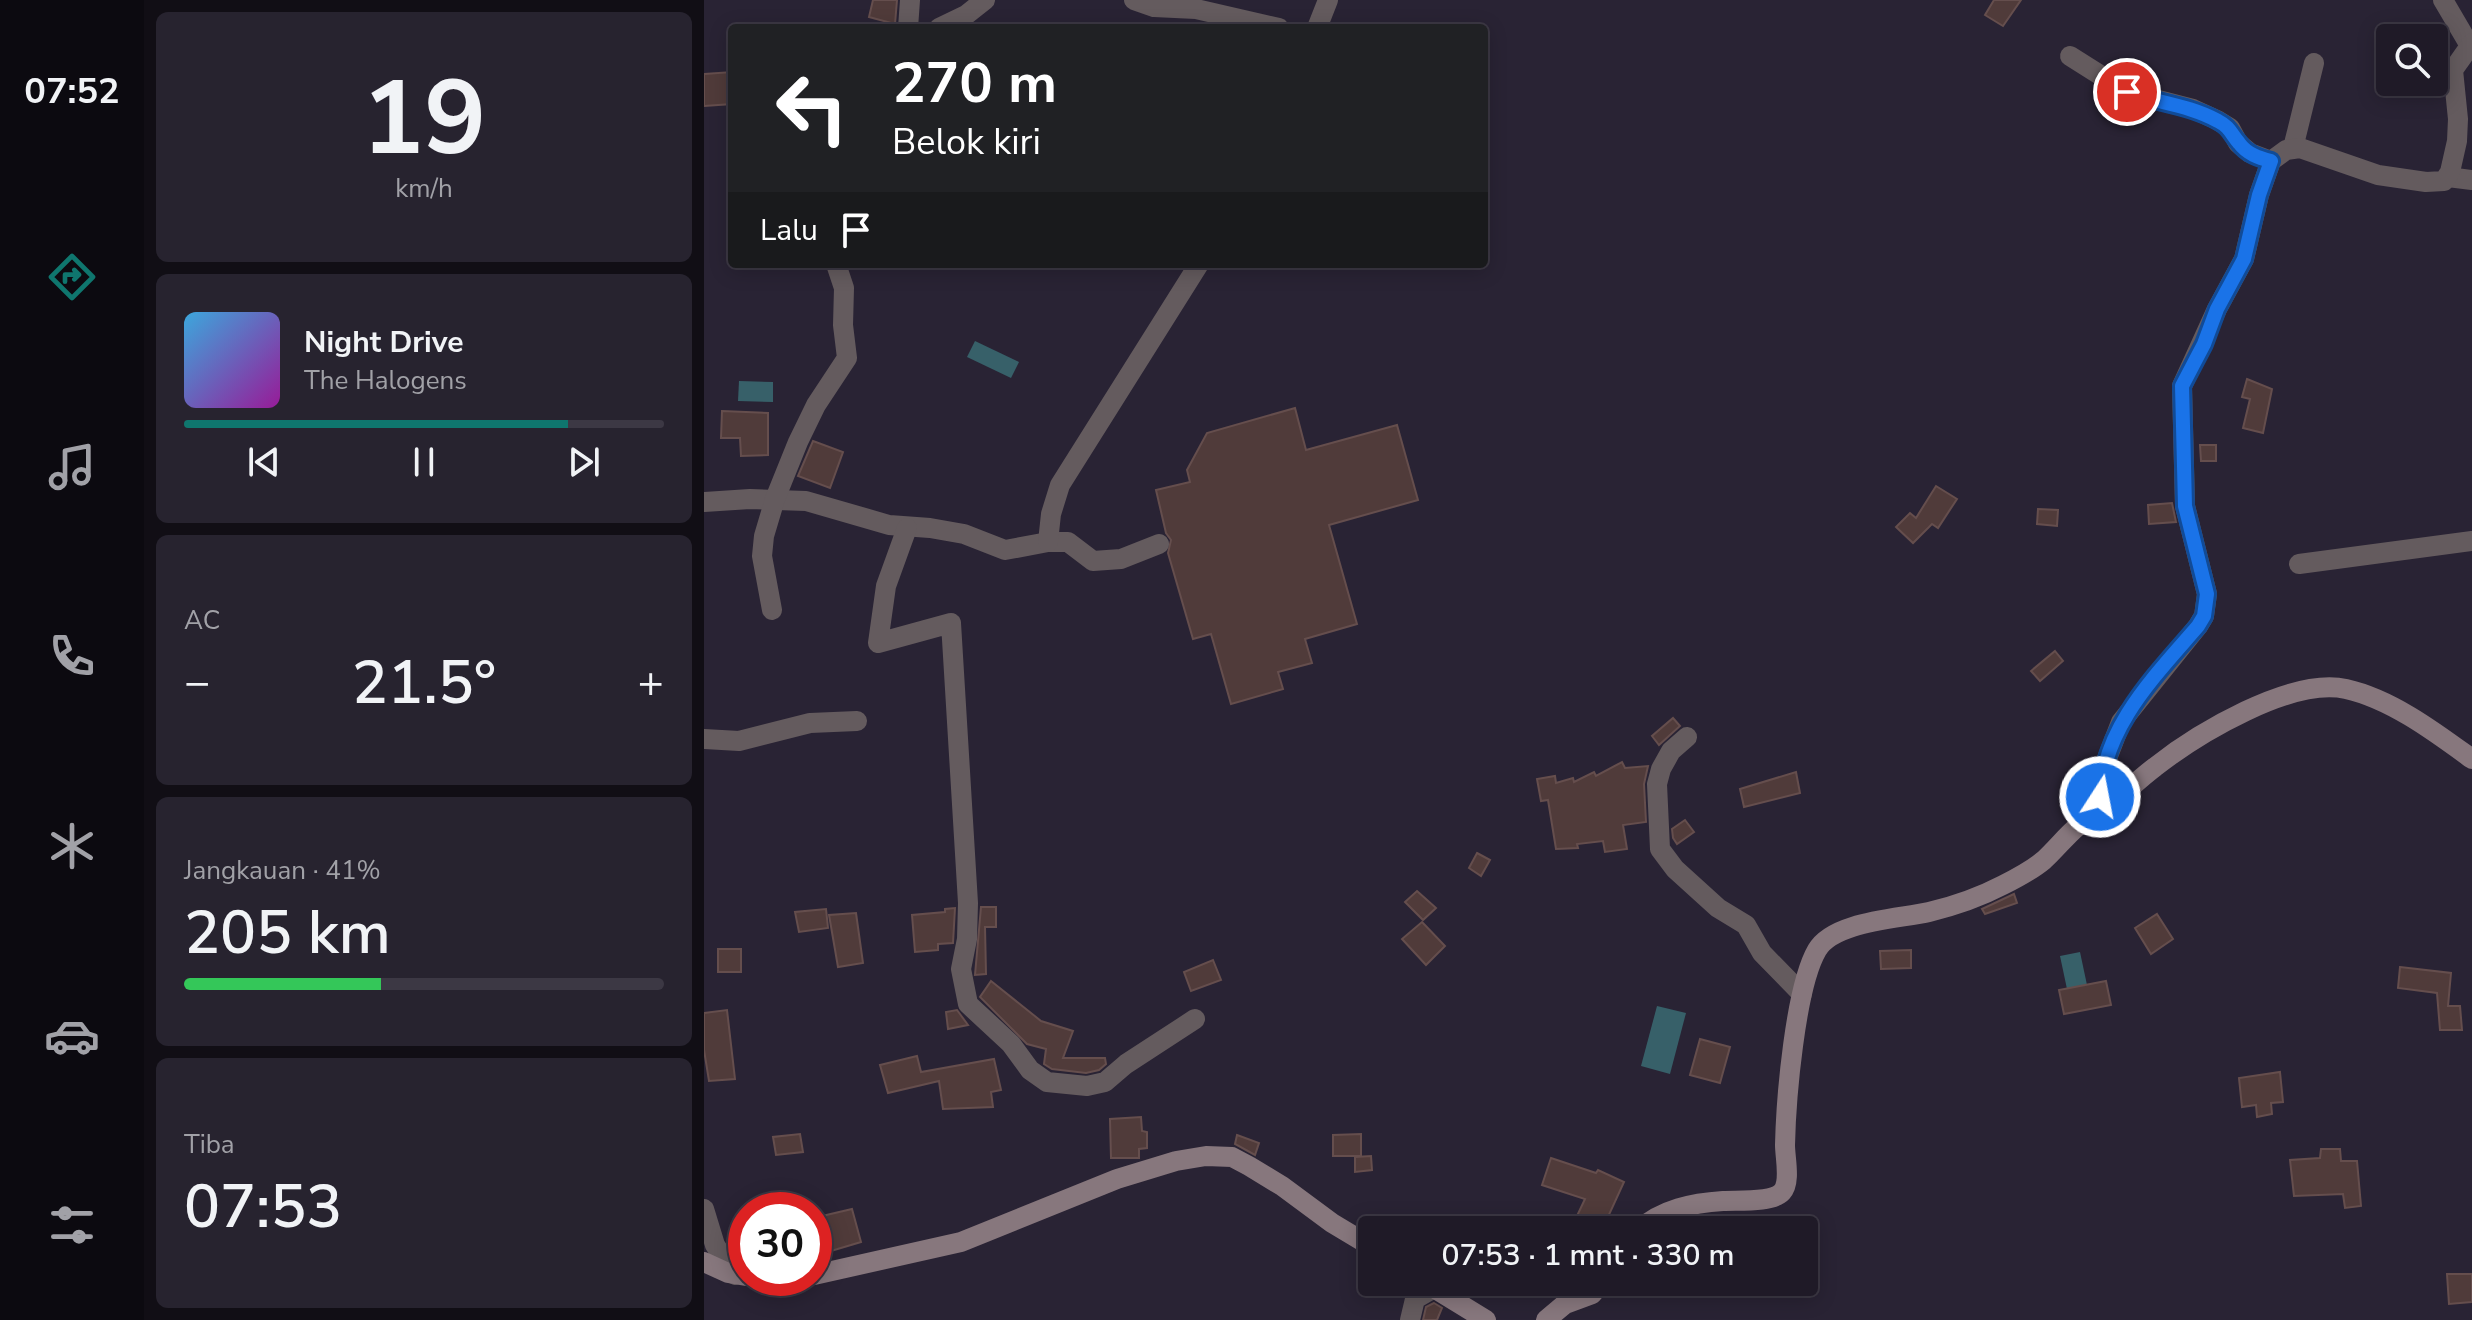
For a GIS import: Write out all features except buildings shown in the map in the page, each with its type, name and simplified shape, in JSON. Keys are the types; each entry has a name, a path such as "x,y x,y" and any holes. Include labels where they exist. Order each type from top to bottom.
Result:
{"street":[{"path":"908,24 910,0"},
{"path":"947,24 966,15 985,0"},
{"path":"1134,0 1154,7 1196,9 1262,24"},
{"path":"1319,24 1328,0"},
{"path":"2443,0 2471,44 2453,70 2458,127 2448,177"},
{"path":"2070,56 2127,92 2193,109 2217,120 2230,128 2238,143 2250,153 2271,161"},
{"path":"2293,148 2314,63"},
{"path":"2099,813 2103,769 2121,722 2204,616 2206,583 2185,506 2182,386 2244,259 2259,195 2271,161 2293,148 2378,175 2438,182 2448,177 2472,180"},
{"path":"772,610 762,556 764,536 775,499 809,418 847,358 843,281 838,268"},
{"path":"1048,542 1051,514 1060,485 1196,268"},
{"path":"704,502 806,501 907,528 930,528 964,534 1005,550 1048,542 1068,542 1093,561 1121,559 1159,544"},
{"path":"907,528 886,586 878,643 951,623 968,903 967,939 961,969 968,1004 1011,1044 1030,1070 1047,1082 1087,1086 1105,1082 1126,1064 1195,1019"},
{"path":"2299,564 2472,541"},
{"path":"1656,1216 1673,1209 1721,1201 1764,1199 1783,1191 1786,1178 1785,1122 1802,994 1816,952 1827,939 1867,924 1956,904 2000,887 2042,861 2077,827 2099,813 2155,766 2219,726 2287,693 2343,688 2371,698 2419,723 2472,759"},
{"path":"704,739 749,740 810,723 857,721"},
{"path":"1687,737 1671,751 1657,784 1660,849 1675,869 1718,908 1746,925 1762,953 1802,994"},
{"path":"832,1271 961,1242 1117,1179 1176,1161 1206,1156 1232,1157 1249,1166 1358,1239"},
{"path":"704,1209 715,1245 728,1260"},
{"path":"704,1262 728,1271"},
{"path":"1410,1320 1418,1296"},
{"path":"1447,1296 1486,1320"},
{"path":"1546,1320 1565,1304 1587,1296"}],"shaded area":[{"path":"975,341 1019,362 1011,378 967,357"},
{"path":"739,381 773,382 773,402 738,401"},
{"path":"2080,952 2087,985 2067,989 2060,956"},
{"path":"1657,1006 1686,1013 1670,1074 1641,1066"}],"route":[{"path":"2100,797 2103,769 2121,722 2204,616 2206,583 2185,506 2182,386 2244,259 2259,195 2271,161 2250,153 2238,143 2230,128 2217,120 2193,109 2127,92"}]}
